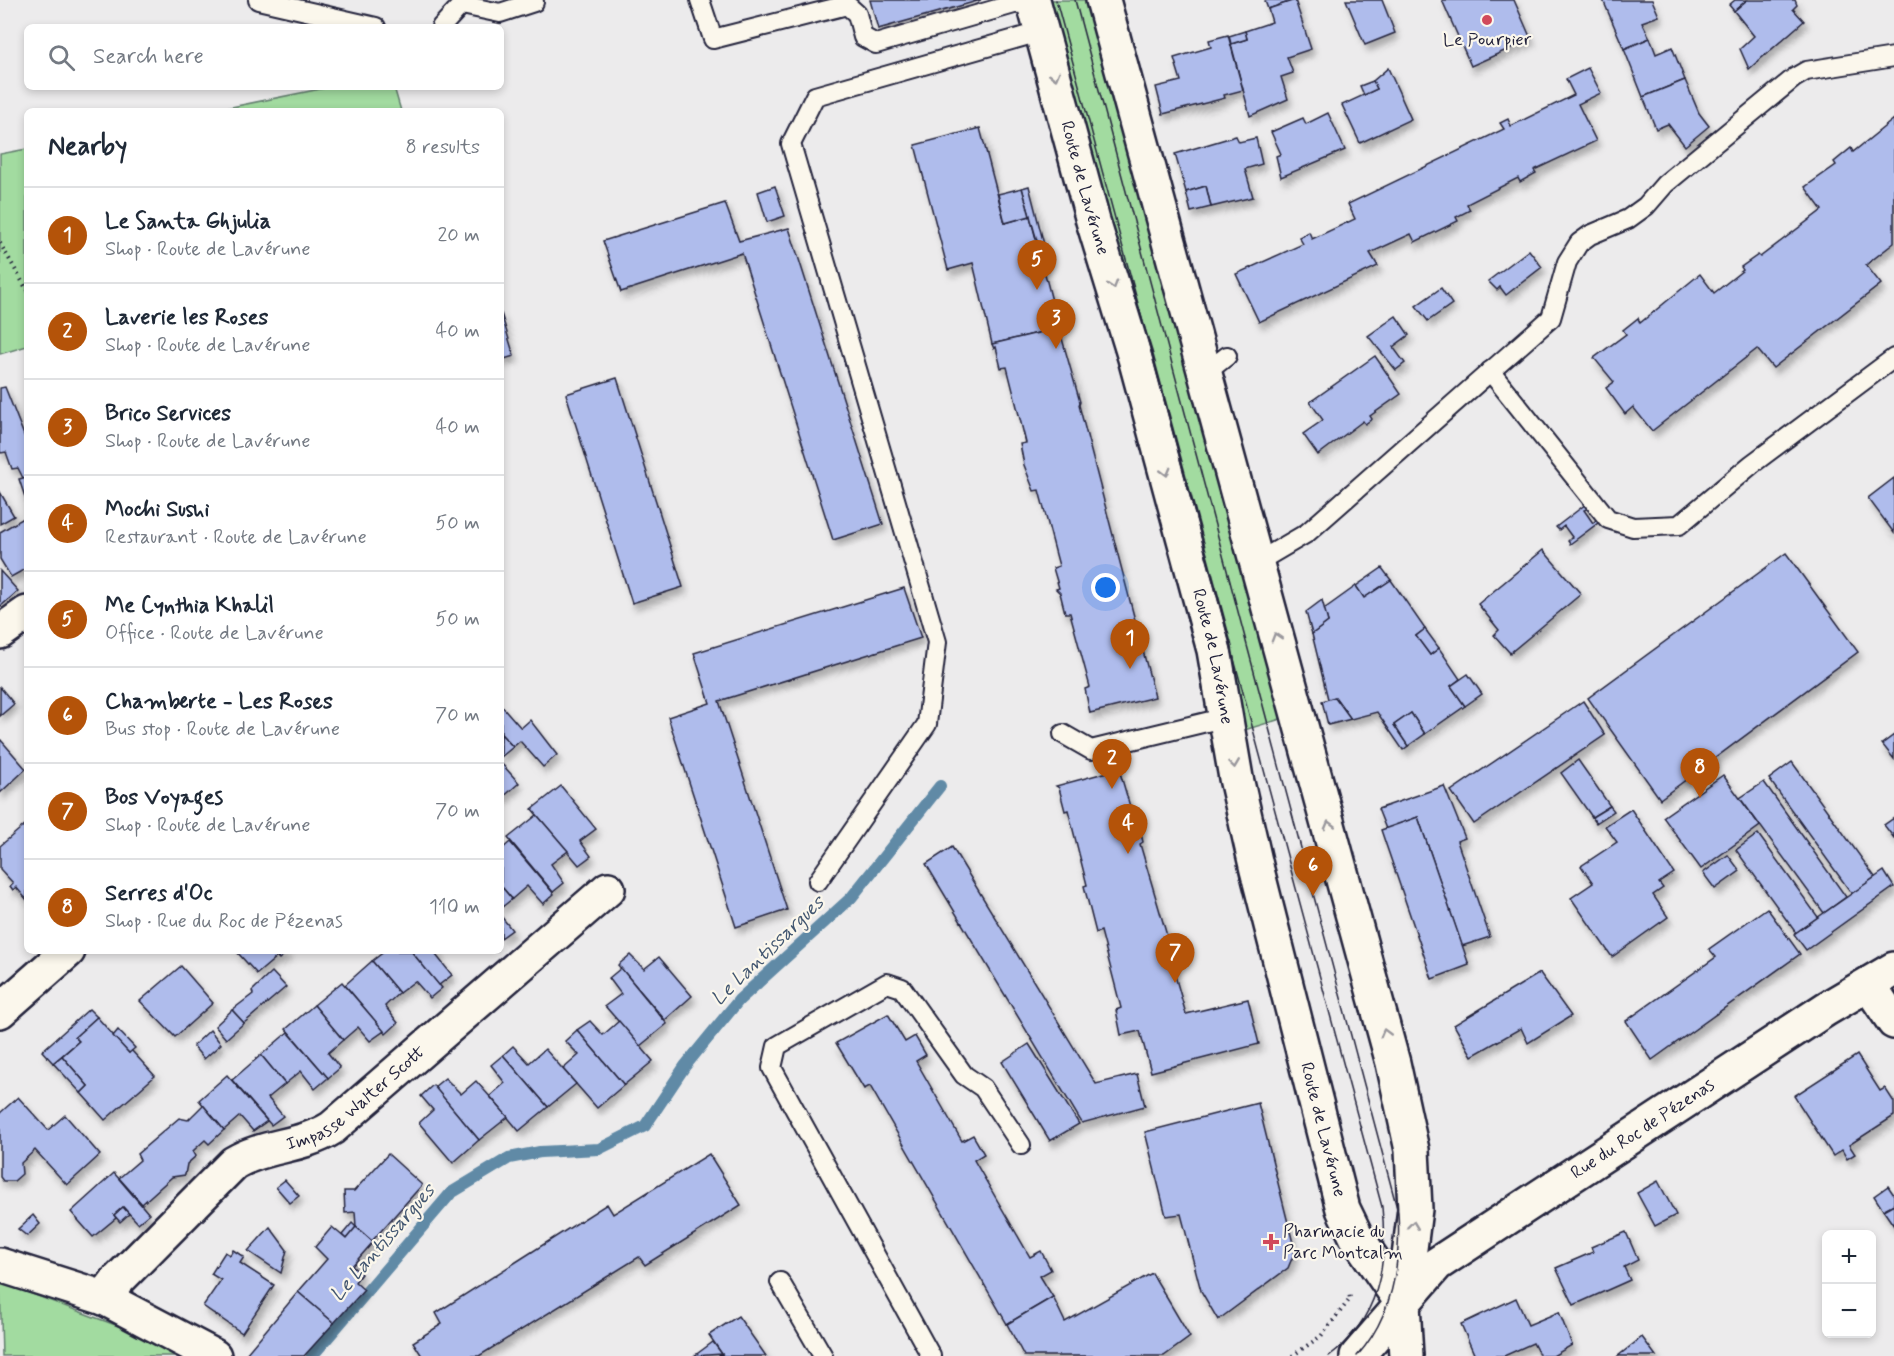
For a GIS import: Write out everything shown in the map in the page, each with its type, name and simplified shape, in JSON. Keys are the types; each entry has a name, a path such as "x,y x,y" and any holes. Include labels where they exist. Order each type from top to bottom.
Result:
{"street":[{"path":"1103,0 1215,365 1254,564 1304,731 1393,1063 1412,1150 1415,1209 1403,1304 1406,1356"},
{"name":"Route de Lavérune","path":"1036,11 1094,221 1135,358 1214,650 1236,778 1257,870 1343,1209 1356,1236 1403,1304"},
{"path":"0,632 24,615"},
{"name":"Impasse Walter Scott","path":"104,1298 116,1282 234,1163 246,1156 319,1136 332,1128 608,889"},
{"path":"0,1011 65,954"},
{"path":"1882,977 1894,1022"},
{"name":"Rue du Roc de Pézenas","path":"1357,1356 1437,1264 1816,1016 1882,977"},
{"path":"0,1265 104,1298 214,1356"}],"lane":[{"path":"258,0 363,24"},
{"path":"700,0 713,39 847,6 857,14 863,37 876,44 1014,4 1036,11"},
{"path":"444,24 464,2 500,13 534,2"},
{"path":"818,881 927,724 937,642 791,144 815,96 1036,11"},
{"path":"1254,564 1307,533 1551,318 1567,262 1579,243 1590,235 1628,219 1646,206 1665,184 1794,78 1806,71 1894,57"},
{"path":"1490,370 1608,519 1633,527 1659,528 1679,525 1752,464 1894,358"},
{"path":"1063,734 1091,750 1227,717"},
{"path":"931,1356 772,1068 777,1046 887,983 902,988 964,1075 983,1088 1021,1145"},
{"path":"780,1282 823,1356"}],"path":[{"path":"0,243 24,285"}],"green space":[{"path":"1046,0 1090,0 1284,718 1241,731"},
{"path":"315,90 395,90 400,108 227,108"},
{"path":"24,150 24,347 0,354 0,154"},
{"path":"0,1282 145,1336 180,1356 2,1356"}],"building":[{"path":"870,0 981,0 878,29"},
{"path":"1295,0 1268,9 1265,1"},
{"path":"1295,0 1311,49 1287,57 1293,73 1281,77 1288,99 1250,116 1231,44 1247,39 1245,31 1272,22 1268,9"},
{"path":"1346,0 1382,0 1395,33 1365,45"},
{"name":"Le Pourpier","path":"1442,0 1514,0 1531,39 1471,66"},
{"path":"1603,0 1652,0 1659,16 1642,22 1650,38 1624,49"},
{"path":"1735,0 1747,0 1734,11 1729,5"},
{"path":"1747,0 1795,0 1797,5 1793,9 1804,21 1749,69 1740,49 1754,36 1734,11"},
{"path":"1245,31 1247,39 1231,44 1229,36"},
{"path":"1228,35 1243,90 1224,95 1225,98 1163,114 1156,87 1181,81 1174,58 1211,47 1209,40"},
{"path":"1650,38 1656,54 1672,47 1685,80 1643,97 1624,49"},
{"path":"1388,68 1411,119 1360,143 1342,105 1377,89 1373,81"},
{"path":"1588,68 1601,93 1578,104 1596,141 1534,170 1536,173 1520,182 1518,178 1467,204 1470,210 1456,217 1458,221 1415,242 1411,234 1370,253 1378,266 1259,322 1236,274 1303,244 1299,237 1309,232 1312,239 1355,219 1348,204 1504,129 1500,123 1508,119 1511,126 1574,95 1566,79"},
{"path":"1685,80 1699,113 1709,126 1685,146 1668,124 1656,129 1643,97"},
{"path":"1373,81 1377,89 1364,95 1360,86"},
{"path":"1328,113 1345,150 1281,177 1276,156 1281,154 1271,132 1303,118 1306,124"},
{"path":"1894,119 1894,243 1866,265 1881,284 1773,368 1757,349 1652,431 1633,407 1625,414 1606,388 1614,382 1594,358 1626,334 1623,330 1638,318 1640,323 1700,274 1714,293 1743,270 1741,267 1758,255 1760,257 1822,210 1805,187 1836,165 1834,162 1851,148 1853,152"},
{"path":"980,128 1005,223 1030,216 1059,328 992,344 973,263 948,270 915,145"},
{"path":"1236,136 1239,142 1256,138 1262,164 1245,169 1253,197 1211,207 1206,186 1186,192 1175,154"},
{"path":"775,186 785,216 767,222 758,192"},
{"path":"1029,186 1048,260 1043,262 1022,188"},
{"path":"1206,186 1211,207 1191,212 1186,192"},
{"path":"1022,188 1030,216 1005,223 998,194"},
{"path":"725,203 739,241 789,228 883,524 833,540 742,253 621,292 603,241"},
{"path":"1529,250 1542,267 1506,295 1500,287 1497,290 1488,281"},
{"path":"1441,288 1452,304 1428,321 1416,306"},
{"path":"1396,316 1409,335 1393,347 1405,363 1396,370 1368,336"},
{"path":"504,323 514,356 504,359"},
{"path":"1059,328 1155,697 1090,713 1085,689 1090,687 1070,613 1065,613 1060,593 1056,589 1059,588 1053,568 1059,566 1039,490 1034,491 1024,465 1020,444 1026,443 1007,367 1001,368 996,347 994,349 992,344"},
{"path":"1375,356 1401,394 1370,416 1372,419 1365,424 1363,421 1318,455 1303,434 1323,420 1310,402"},
{"path":"617,378 683,587 632,603 566,394"},
{"path":"5,387 24,435 24,478 18,468 12,469 6,452 1,453 0,451 0,388"},
{"path":"24,478 24,494 19,479"},
{"path":"1894,478 1894,533 1868,498"},
{"path":"0,492 14,516 0,524"},
{"path":"1586,504 1589,508 1584,510 1593,523 1596,520 1598,523 1570,544 1568,541 1572,537 1564,526 1559,530 1556,527"},
{"path":"24,518 24,570 11,577 0,559 0,532"},
{"path":"1543,550 1581,594 1510,653 1494,635 1499,630 1478,604"},
{"path":"1786,553 1858,652 1660,799 1588,698"},
{"path":"1382,568 1391,580 1364,598 1356,586"},
{"path":"0,571 18,591 1,606 0,604"},
{"path":"1391,580 1425,629 1416,636 1430,655 1439,648 1460,679 1451,686 1465,706 1425,734 1411,713 1394,725 1408,746 1403,750 1377,712 1351,719 1335,697 1328,699 1312,634 1328,622 1324,609 1356,586 1364,598"},
{"path":"904,588 921,638 719,701 787,910 736,927 668,717 710,703 694,653"},
{"path":"1322,600 1328,622 1312,634 1306,612"},
{"path":"1425,629 1439,648 1430,655 1416,636"},
{"path":"1468,674 1482,694 1465,706 1451,686"},
{"path":"0,687 14,704 0,716"},
{"path":"1335,697 1351,719 1328,725 1322,701"},
{"path":"1583,701 1605,735 1474,824 1451,791"},
{"path":"504,708 521,728 530,720 557,755 543,767 520,741 513,747 504,737"},
{"path":"1411,713 1425,734 1408,746 1394,725"},
{"path":"1894,735 1894,759 1882,744"},
{"path":"504,737 513,747 504,754"},
{"path":"0,739 24,767 24,771 0,793"},
{"path":"1578,760 1610,806 1592,817 1561,773"},
{"path":"1792,762 1875,877 1852,894 1769,779"},
{"path":"504,766 519,783 504,796"},
{"path":"1119,769 1134,820 1136,819 1140,830 1143,842 1140,844 1175,963 1172,965 1186,1014 1248,999 1259,1044 1151,1072 1140,1031 1121,1035 1116,1010 1121,1008 1101,931 1096,933 1084,886 1087,885 1068,810 1065,811 1059,788 1056,786"},
{"path":"1723,775 1760,826 1701,869 1663,817"},
{"path":"1764,782 1846,897 1824,913 1740,798"},
{"path":"561,786 596,829 580,841 591,856 579,865 532,809"},
{"path":"1444,786 1465,838 1457,841 1490,937 1462,946 1418,817 1386,829 1378,809"},
{"path":"1610,806 1614,811 1596,823 1592,817"},
{"path":"1631,809 1674,873 1659,883 1663,888 1653,895 1668,917 1612,957 1571,898 1593,883 1581,866 1617,842 1605,826"},
{"path":"537,815 568,851 551,864 564,883 553,892 508,838"},
{"path":"1418,817 1469,965 1432,979 1381,830"},
{"path":"1894,818 1894,838 1884,825"},
{"path":"24,826 24,896 16,887 13,890 10,886 13,883 0,869 0,846"},
{"path":"1758,834 1818,917 1796,933 1736,850"},
{"path":"510,842 554,894 543,904 527,886 512,899 504,890 504,847"},
{"path":"952,847 1096,1084 1137,1074 1145,1106 1082,1123 926,864"},
{"path":"1728,855 1740,871 1715,889 1703,873"},
{"path":"1884,871 1894,887 1806,950 1794,934"},
{"path":"504,890 512,899 504,906"},
{"path":"1767,908 1800,954 1652,1060 1626,1021 1716,957 1709,949"},
{"path":"504,920 512,930 504,936"},
{"path":"239,954 285,954 279,959 277,957 257,974"},
{"path":"381,954 414,954 442,988 430,998 415,981 399,993 372,961"},
{"path":"413,954 437,954 452,975 439,985"},
{"path":"630,955 644,969 659,957 692,996 665,1020 618,965"},
{"path":"372,961 399,993 385,1006 398,1023 386,1034 345,985"},
{"path":"181,966 213,1003 175,1037 140,1001"},
{"path":"621,968 667,1024 640,1046 605,1006 621,994 609,978"},
{"path":"272,972 286,987 244,1023 232,1010 253,994 252,991"},
{"path":"1540,973 1571,1016 1528,1043 1521,1028 1472,1056 1454,1025"},
{"path":"342,982 384,1031 370,1041 358,1027 343,1040 314,1005"},
{"path":"314,1005 343,1040 328,1053 340,1068 328,1078 286,1029"},
{"path":"89,1009 97,1017 75,1037 79,1041 53,1063 42,1051"},
{"path":"232,1010 244,1023 226,1039 215,1026"},
{"path":"888,1014 905,1042 915,1036 926,1055 916,1061 962,1141 973,1135 984,1154 974,1160 1030,1257 1041,1251 1051,1270 1040,1276 1053,1297 1007,1324 870,1086 864,1089 836,1043"},
{"path":"97,1017 129,1053 131,1050 155,1076 105,1120 81,1093 88,1086 62,1056 79,1041 75,1037"},
{"path":"590,1021 603,1035 619,1021 653,1061 624,1085 577,1030"},
{"path":"118,1030 135,1048 129,1053 113,1036"},
{"path":"210,1030 221,1044 204,1059 193,1046"},
{"path":"577,1030 624,1085 597,1108 563,1069 579,1055 565,1041"},
{"path":"288,1032 328,1078 315,1089 301,1071 285,1084 261,1055"},
{"path":"1029,1044 1079,1124 1050,1141 1002,1062"},
{"path":"513,1046 529,1063 545,1049 576,1084 548,1107 503,1055"},
{"path":"261,1055 285,1084 268,1098 283,1116 271,1125 232,1080"},
{"path":"503,1055 548,1107 519,1131 490,1096 505,1083 491,1065"},
{"path":"1857,1055 1880,1091 1885,1088 1894,1102 1894,1116 1849,1145 1855,1154 1847,1159 1842,1150 1833,1156 1794,1096"},
{"path":"62,1056 88,1086 81,1093 53,1063"},
{"path":"227,1075 267,1121 253,1131 240,1116 224,1130 199,1100"},
{"path":"445,1078 461,1094 476,1081 508,1117 479,1140 434,1087"},
{"path":"433,1085 479,1140 453,1163 419,1123 433,1110 421,1096"},
{"path":"18,1097 48,1130 65,1115 100,1155 67,1185 35,1150 21,1163 22,1174 14,1181 3,1181 0,1177 0,1113"},
{"path":"1258,1103 1295,1251 1288,1268 1218,1320 1201,1291 1181,1214 1166,1216 1145,1132"},
{"path":"203,1105 224,1130 209,1144 205,1140 193,1151 196,1156 187,1164 185,1175 172,1177 142,1204 119,1178 140,1160 137,1154 179,1118 188,1120"},
{"path":"388,1154 422,1185 372,1241 356,1227 355,1212 345,1213 344,1191 354,1191"},
{"path":"709,1154 741,1205 645,1265 639,1257 479,1356 422,1356 413,1342 442,1324 436,1313 607,1204 613,1214"},
{"path":"114,1173 149,1214 138,1223 123,1207 114,1215 116,1218 93,1237 71,1212"},
{"path":"285,1180 299,1196 290,1203 276,1187"},
{"path":"1658,1181 1676,1215 1655,1226 1637,1193"},
{"path":"1888,1186 1894,1195 1894,1204 1883,1210 1874,1196"},
{"path":"1894,1204 1894,1226 1883,1210"},
{"path":"123,1207 129,1214 120,1222 114,1215"},
{"path":"33,1215 40,1224 27,1236 18,1229"},
{"path":"352,1223 356,1227 346,1239 342,1235"},
{"path":"270,1227 287,1250 281,1273 248,1251"},
{"path":"332,1227 346,1239 356,1227 373,1242 352,1266 361,1274 355,1282 364,1290 334,1323 298,1292 327,1259 315,1247"},
{"path":"1626,1232 1638,1260 1624,1267 1630,1280 1574,1305 1556,1268 1593,1252 1591,1247"},
{"path":"233,1250 244,1257 240,1263 274,1285 242,1333 203,1306 221,1280 211,1274 225,1252 230,1255"},
{"path":"1152,1273 1190,1337 1164,1356 1024,1356 1007,1324 1053,1297 1065,1322"},
{"path":"298,1292 334,1323 304,1356 249,1356 246,1354"},
{"path":"1516,1298 1528,1325 1559,1312 1572,1345 1553,1356 1540,1356 1533,1343 1504,1356 1475,1356 1461,1324"},
{"path":"738,1316 766,1356 719,1356 722,1354 709,1335"},
{"path":"1642,1337 1656,1356 1618,1356"},
{"path":"713,1342 722,1354 694,1356"}],"waterway":[{"name":"Le Lantissargues","path":"312,1356 451,1193 509,1158 540,1152 599,1149 645,1126 685,1066 739,1000 851,898 940,786"}],"tram line":[{"path":"1056,0 1382,1207 1383,1250 1376,1290 1359,1325 1329,1356"},
{"path":"1075,0 1398,1212 1398,1251 1392,1288 1379,1324 1357,1356"}],"place":[{"name":"Le Pourpier","path":"1487,20"},
{"name":"Me Cynthia Khalil","path":"1037,290"},
{"name":"Brico Services","path":"1056,349"},
{"name":"Le Santa Ghjulia","path":"1130,669"},
{"name":"Laverie les Roses","path":"1112,789"},
{"name":"Serres d'Oc","path":"1700,798"},
{"name":"Mochi Sushi","path":"1128,854"},
{"name":"Chamberte - Les Roses","path":"1313,896"},
{"name":"Bos Voyages","path":"1175,983"},
{"name":"Pharmacie du Parc Montcalm","path":"1271,1242"}]}
